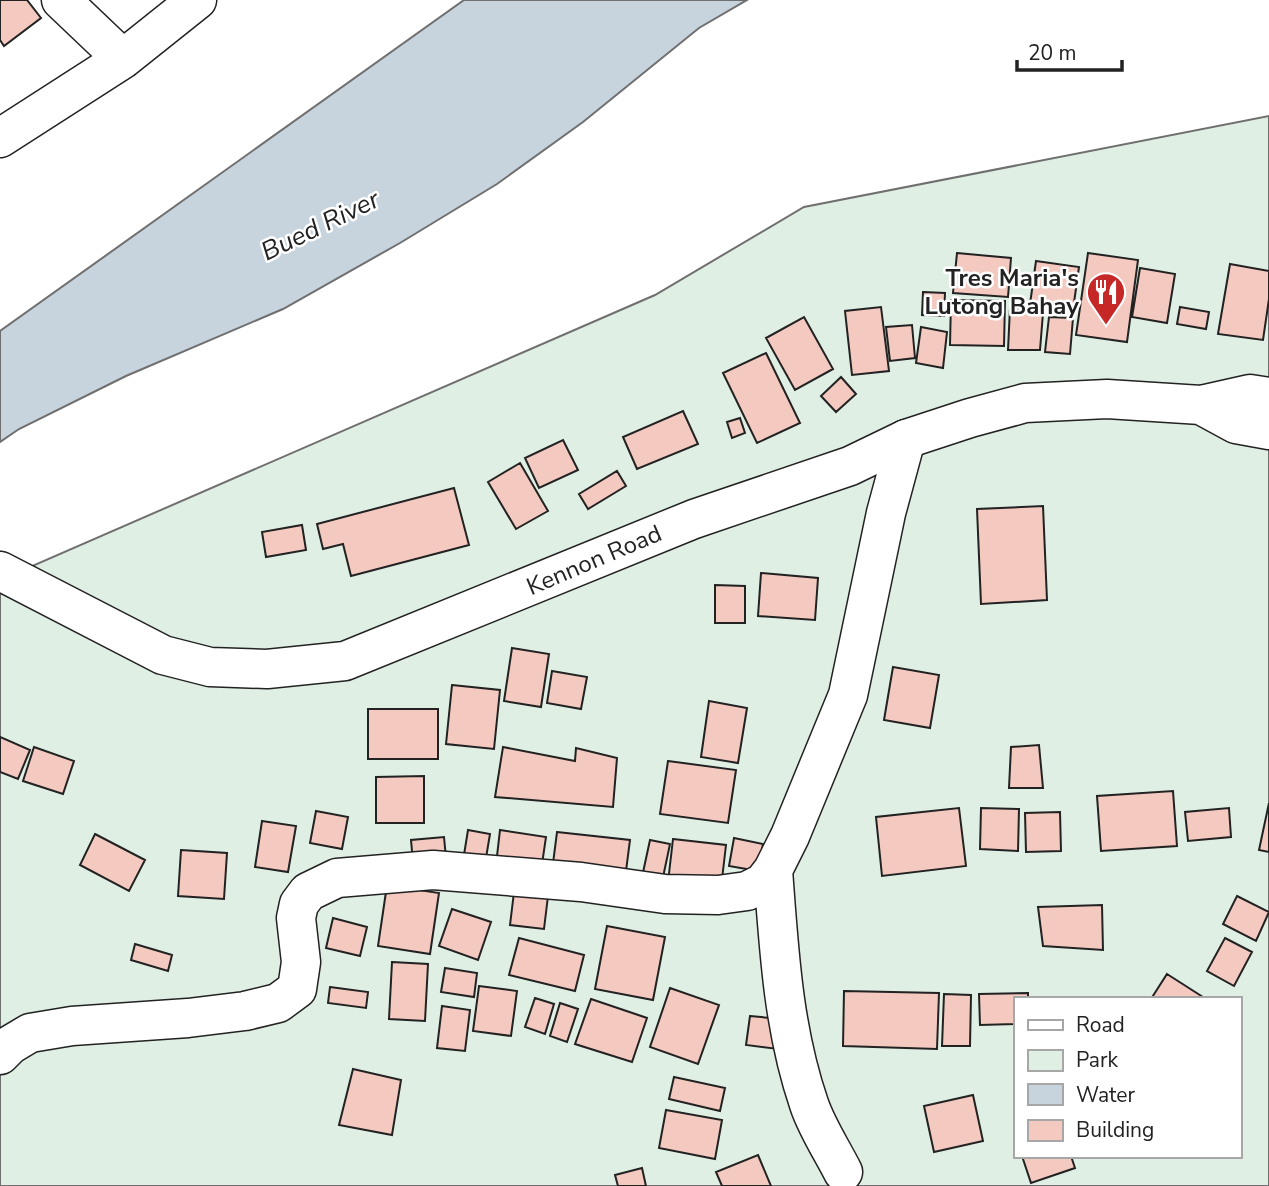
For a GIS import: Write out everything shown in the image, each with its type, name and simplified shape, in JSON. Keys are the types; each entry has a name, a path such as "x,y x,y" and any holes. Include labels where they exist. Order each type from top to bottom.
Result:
{"main road":[{"path":"61,0 123,59"},
{"path":"0,138 123,59 197,0"},
{"name":"Kennon Road","path":"0,571 163,655 210,667 267,668 345,662 694,519 850,466 906,439 1025,403 1107,399 1202,405 1250,394 1269,397"},
{"name":"Kennon Road","path":"1202,405 1236,424 1269,430"},
{"path":"0,1055 10,1045 30,1033 72,1026 188,1018 245,1011 278,1003 297,989 301,962 296,918 299,904 308,892 337,878 433,870 581,882 665,894 718,895 747,891 763,883 773,870 790,836 848,695 886,513 906,439"},
{"path":"773,870 781,982 794,1055 810,1108 844,1172"}],"green space":[{"path":"1269,116 1269,1186 0,1186 0,580 655,295 804,207"}],"water":[{"name":"Bued River","path":"464,0 747,0 699,28 583,122 497,184 400,243 283,309 126,376 19,429 0,442 0,331"}],"building":[{"path":"0,0 27,0 41,18 4,46 0,40"},
{"path":"957,253 1011,258 1008,297 953,293"},
{"path":"1088,253 1138,260 1127,342 1076,335"},
{"path":"1036,261 1079,267 1073,310 1030,304"},
{"path":"1230,264 1269,271 1269,299 1263,340 1218,334"},
{"path":"1140,268 1175,274 1167,323 1132,317"},
{"path":"923,292 945,293 944,316 922,315"},
{"path":"951,300 1005,301 1004,346 950,345"},
{"path":"881,307 889,371 852,375 845,311"},
{"path":"1180,307 1209,312 1206,329 1177,324"},
{"path":"1010,308 1043,313 1040,350 1008,350"},
{"path":"804,317 833,369 795,390 766,338"},
{"path":"1049,317 1073,318 1070,354 1045,352"},
{"path":"912,325 915,358 890,361 886,327"},
{"path":"921,327 947,332 943,368 916,363"},
{"path":"766,353 800,423 757,443 723,373"},
{"path":"841,377 856,394 836,412 821,396"},
{"path":"683,411 698,444 637,469 623,437"},
{"path":"740,418 745,433 732,438 727,422"},
{"path":"563,440 578,470 539,488 525,458"},
{"path":"520,463 548,511 516,529 488,482"},
{"path":"617,471 626,486 588,509 579,494"},
{"path":"454,488 469,545 351,576 343,544 323,549 317,524"},
{"path":"1043,506 1047,600 981,604 977,509"},
{"path":"302,525 306,550 266,557 262,532"},
{"path":"761,573 818,578 815,620 758,616"},
{"path":"715,585 745,586 745,623 715,623"},
{"path":"512,648 549,654 541,707 504,701"},
{"path":"893,667 939,675 930,728 884,720"},
{"path":"552,671 587,677 581,709 547,703"},
{"path":"452,685 500,690 494,749 446,744"},
{"path":"709,701 747,708 738,763 701,757"},
{"path":"368,709 438,709 438,759 368,759"},
{"path":"0,737 30,750 18,779 0,772"},
{"path":"1039,745 1043,788 1009,788 1011,747"},
{"path":"34,747 74,761 63,794 23,781"},
{"path":"503,747 575,761 576,748 617,758 613,807 495,797"},
{"path":"668,761 736,770 728,823 660,814"},
{"path":"424,776 424,823 376,823 376,777"},
{"path":"1173,791 1177,846 1101,851 1097,796"},
{"path":"1269,803 1269,852 1259,850"},
{"path":"959,808 966,866 882,876 876,817"},
{"path":"981,808 1019,809 1018,851 980,849"},
{"path":"1229,808 1231,837 1188,841 1185,812"},
{"path":"316,811 348,817 342,849 310,843"},
{"path":"1060,812 1061,851 1026,852 1025,813"},
{"path":"262,821 296,826 288,872 255,867"},
{"path":"468,830 490,834 485,864 463,861"},
{"path":"500,830 546,837 541,871 496,865"},
{"path":"557,832 630,840 625,879 552,871"},
{"path":"95,834 145,860 129,891 80,865"},
{"path":"444,837 446,858 413,862 411,840"},
{"path":"734,838 763,844 758,871 729,866"},
{"path":"673,839 726,845 721,888 668,882"},
{"path":"650,840 670,844 662,882 642,877"},
{"path":"181,850 227,853 224,899 178,896"},
{"path":"387,885 439,893 430,954 378,946"},
{"path":"514,892 548,896 544,929 510,925"},
{"path":"1237,896 1269,912 1256,941 1223,924"},
{"path":"1102,905 1103,950 1043,946 1038,907"},
{"path":"452,909 491,922 478,960 439,946"},
{"path":"333,918 367,927 360,956 326,948"},
{"path":"607,926 665,937 653,1000 595,989"},
{"path":"519,938 584,955 575,991 509,975"},
{"path":"1225,938 1252,952 1234,986 1207,971"},
{"path":"135,944 172,955 168,971 131,960"},
{"path":"392,962 428,964 425,1021 389,1019"},
{"path":"445,968 477,973 474,997 441,992"},
{"path":"1167,974 1203,997 1152,997"},
{"path":"479,986 517,991 511,1036 473,1031"},
{"path":"330,987 368,992 366,1008 328,1003"},
{"path":"670,988 719,1005 698,1064 650,1047"},
{"path":"844,991 939,993 937,1049 843,1046"},
{"path":"1028,993 1028,997 1014,997 1014,1024 980,1025 979,994"},
{"path":"944,994 971,995 970,1046 942,1046"},
{"path":"535,998 554,1004 545,1034 525,1027"},
{"path":"591,999 647,1018 632,1062 575,1044"},
{"path":"560,1003 578,1009 567,1042 550,1036"},
{"path":"442,1006 470,1010 465,1051 437,1048"},
{"path":"750,1016 781,1019 778,1049 746,1045"},
{"path":"353,1069 401,1080 392,1135 339,1125"},
{"path":"674,1077 725,1088 720,1111 669,1099"},
{"path":"973,1095 983,1141 934,1152 924,1106"},
{"path":"666,1110 722,1120 715,1159 659,1148"},
{"path":"758,1155 771,1186 722,1186 716,1172"},
{"path":"1023,1158 1072,1158 1075,1168 1031,1183"},
{"path":"642,1168 646,1186 618,1186 615,1175"}],"place":[{"name":"Tres Maria's Lutong Bahay","path":"1106,326"}]}
